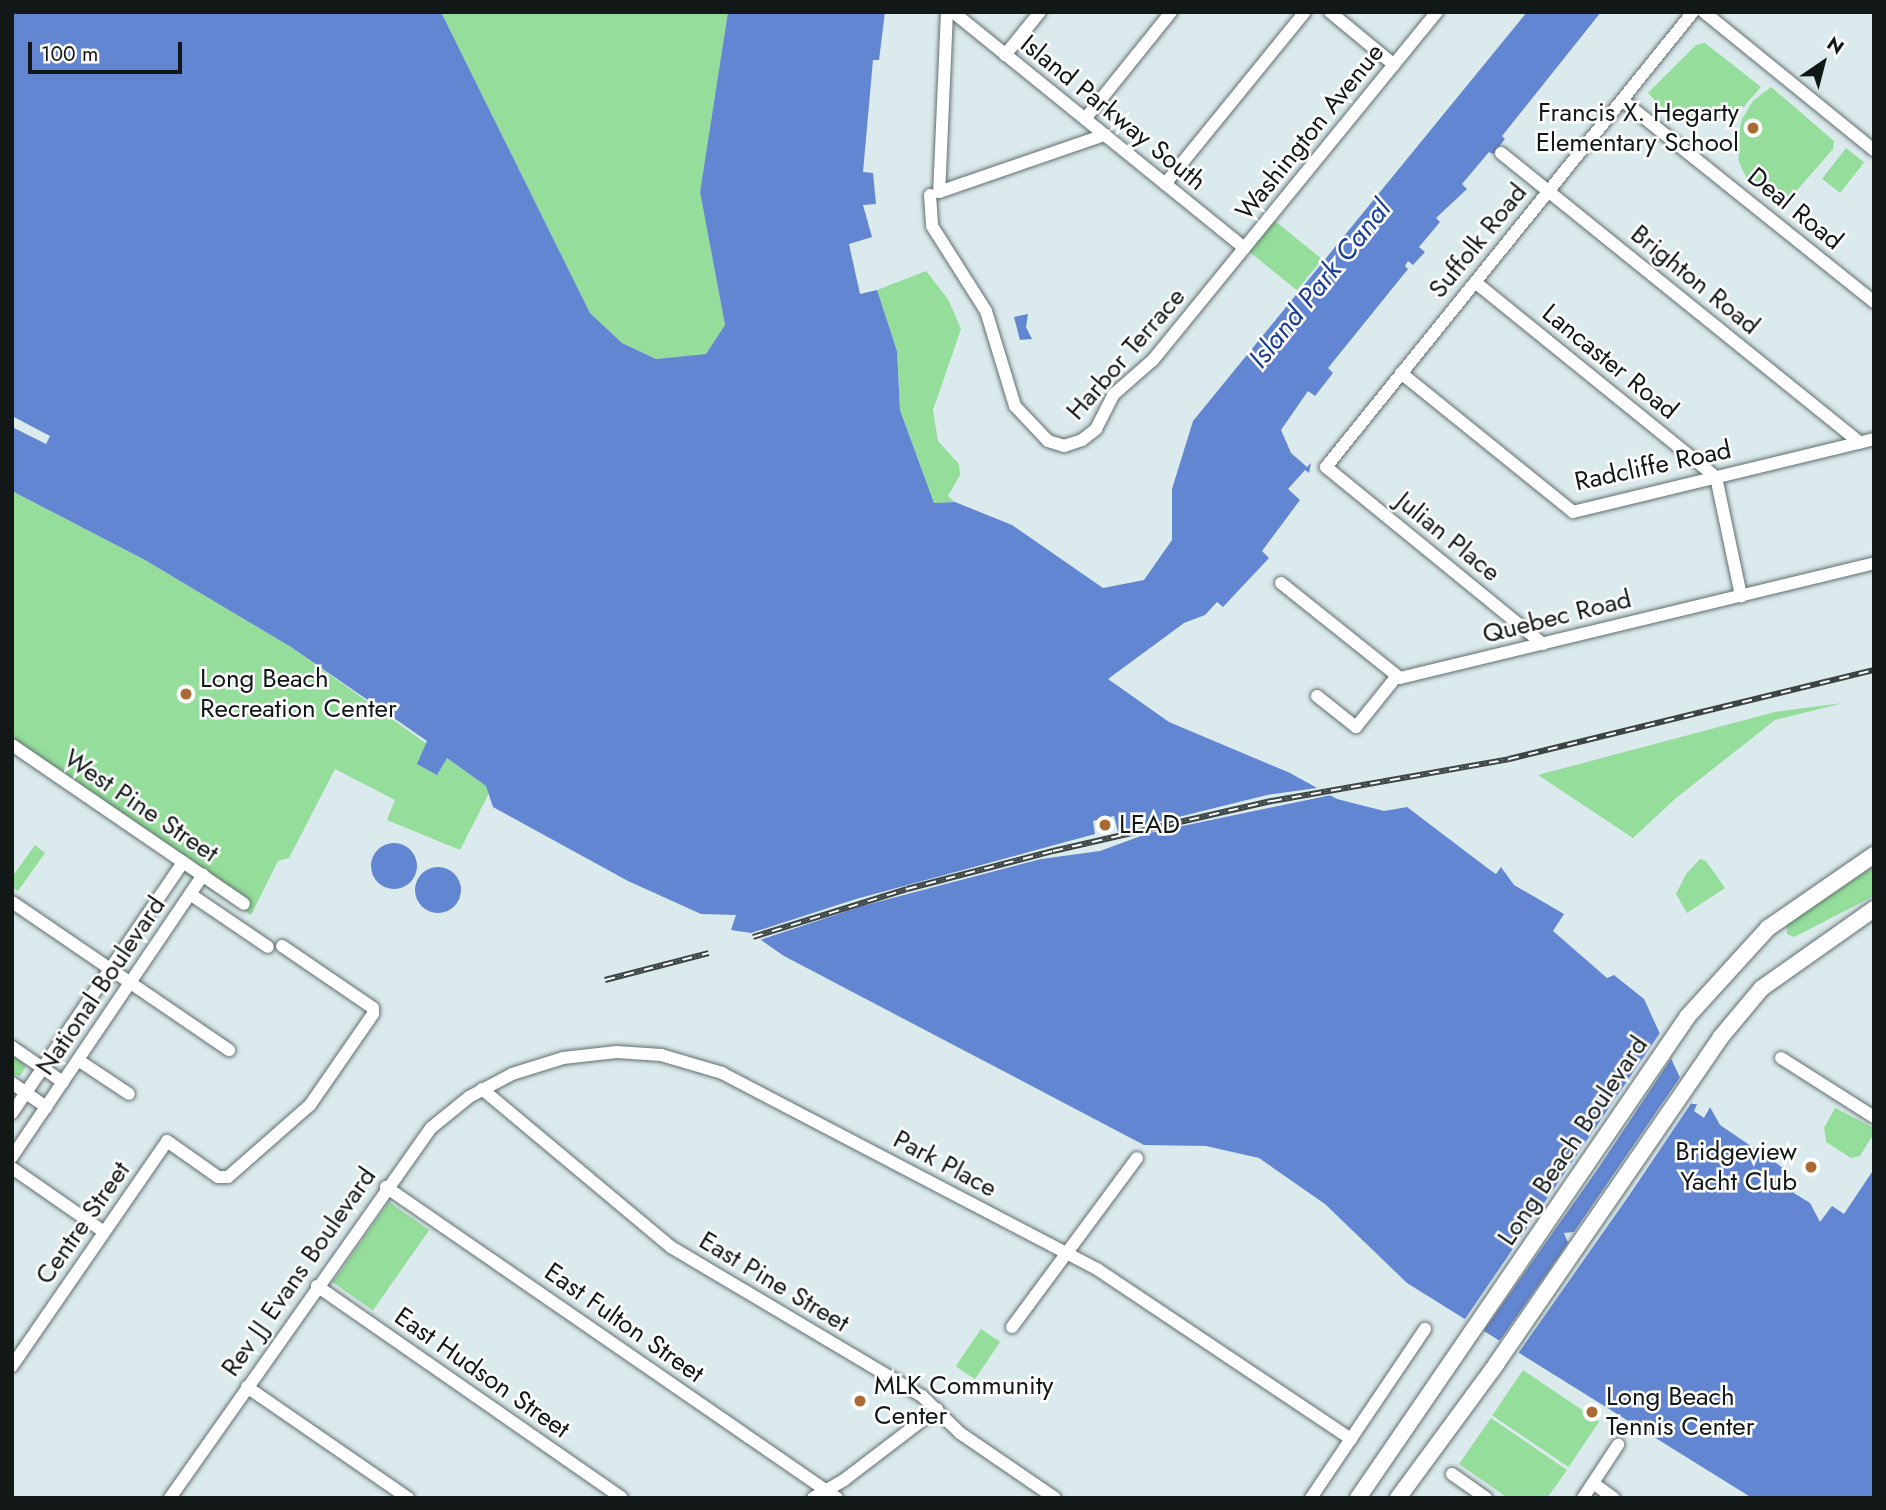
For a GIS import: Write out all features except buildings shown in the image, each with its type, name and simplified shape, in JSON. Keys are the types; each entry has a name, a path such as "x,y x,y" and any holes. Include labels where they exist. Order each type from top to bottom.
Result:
{"main road":[{"name":"Long Beach Boulevard","path":"1358,1498 1688,1016 1768,929 1871,859"},
{"path":"1398,1498 1497,1363 1720,1038 1762,988 1869,914"}],"street":[{"name":"Harbor Terrace","path":"947,12 932,226 986,311 1015,406 1048,441 1064,446 1096,429 1113,395 1153,360 1244,248"},
{"name":"Island Parkway South","path":"953,12 1244,248"},
{"path":"1005,55 1040,12"},
{"path":"1084,119 1171,12"},
{"path":"1165,184 1305,12"},
{"path":"1330,12 1394,65"},
{"name":"Washington Avenue","path":"1244,248 1437,12"},
{"name":"Suffolk Road","path":"1326,467 1693,12"},
{"path":"1704,12 1874,150"},
{"name":"Deal Road","path":"1622,100 1874,302"},
{"path":"934,193 1105,135"},
{"name":"Brighton Road","path":"1501,153 1860,443"},
{"name":"Lancaster Road","path":"1475,282 1716,477"},
{"name":"Radcliffe Road","path":"1401,373 1573,512 1874,439"},
{"name":"Julian Place","path":"1326,467 1543,643"},
{"path":"1716,477 1741,596"},
{"name":"Quebec Road","path":"1397,676 1874,563"},
{"path":"1281,583 1397,676 1356,727 1317,696"},
{"name":"West Pine Street","path":"12,745 244,904"},
{"name":"National Boulevard","path":"12,1113 183,862"},
{"name":"National Boulevard","path":"12,1157 203,875"},
{"path":"190,894 268,947"},
{"path":"12,902 229,1050"},
{"name":"Centre Street","path":"12,1366 167,1141 218,1177 228,1177 310,1105 373,1014 373,1007 282,946"},
{"path":"12,1047 63,1082"},
{"name":"Park Place","path":"482,1089 543,1063 591,1054 638,1053 702,1065 1126,1285 1351,1439"},
{"path":"1781,1058 1874,1117"},
{"path":"78,1060 129,1094"},
{"path":"12,1083 46,1107"},
{"name":"Rev JJ Evans Boulevard","path":"170,1498 386,1186 431,1128 482,1089"},
{"name":"East Pine Street","path":"482,1089 674,1249 937,1409 960,1433 1055,1498"},
{"path":"1012,1327 1137,1158"},
{"path":"12,1168 104,1232"},
{"name":"East Fulton Street","path":"386,1186 837,1498"},
{"name":"East Hudson Street","path":"317,1286 622,1498"},
{"path":"1311,1498 1424,1329"},
{"path":"247,1387 408,1498"},
{"path":"813,1498 937,1409"},
{"path":"1583,1498 1618,1445"},
{"path":"1452,1474 1486,1498"},
{"path":"1593,1483 1614,1498"}],"green space":[{"path":"441,12 728,12 700,192 725,325 706,354 656,359 622,343 590,313"},
{"path":"1705,43 1761,87 1741,110 1702,122 1663,108 1648,93 1696,45"},
{"path":"1771,87 1834,141 1833,149 1782,207 1748,181 1739,162 1737,140 1742,119 1753,101"},
{"path":"1846,148 1864,162 1840,193 1822,179"},
{"path":"1270,217 1322,259 1297,290 1245,248"},
{"path":"926,271 948,299 961,329 933,410 938,441 959,464 960,475 948,496 955,502 934,503 900,410 897,351 877,290"},
{"name":"Long Beach Recreation Center","path":"12,491 145,560 291,647 486,786 489,793 460,850 387,820 395,800 335,769 289,858 278,861 251,915 177,869 181,863 12,747"},
{"path":"1843,703 1775,720 1676,798 1633,838 1538,775 1775,712"},
{"path":"35,845 45,853 18,891 12,887 12,877"},
{"path":"1700,859 1706,861 1725,888 1687,913 1676,894 1686,874"},
{"path":"1874,866 1874,896 1794,937 1787,934 1787,924"},
{"path":"12,1055 26,1066 20,1076 12,1074"},
{"path":"1835,1108 1872,1127 1874,1133 1860,1156 1851,1158 1826,1142 1824,1128"},
{"path":"389,1202 429,1230 373,1310 333,1282"},
{"path":"981,1329 1000,1342 975,1379 956,1366"},
{"path":"1523,1370 1599,1421 1569,1467 1492,1416"},
{"path":"1491,1418 1567,1470 1547,1498 1508,1498 1459,1464"}],"water":[{"name":"Island Park Canal","path":"12,12 441,12 590,313 622,343 656,359 706,354 725,325 700,192 728,12 885,12 879,60 873,60 863,172 873,173 876,204 863,205 872,237 849,244 860,294 877,290 897,351 900,410 934,503 955,502 1012,525 1103,588 1144,580 1172,540 1172,489 1193,421 1527,12 1601,12 1502,136 1505,139 1493,154 1489,152 1462,184 1467,189 1436,218 1440,222 1419,247 1425,252 1413,265 1408,261 1405,266 1408,269 1328,368 1333,373 1315,396 1308,391 1281,430 1291,453 1307,467 1311,463 1309,473 1305,470 1288,489 1300,500 1262,551 1269,558 1223,607 1217,602 1205,615 1184,623 1108,679 1169,722 1290,773 1337,799 1384,811 1407,807 1490,870 1496,874 1501,867 1514,885 1564,914 1553,931 1607,978 1614,975 1644,999 1692,1104 1697,1104 1694,1111 1704,1118 1710,1107 1720,1125 1789,1172 1781,1185 1810,1203 1820,1222 1832,1206 1844,1214 1874,1169 1874,1498 1752,1498 1407,1283 1325,1204 1259,1158 1206,1146 1144,1145 784,956 751,933 731,930 736,915 701,914 628,881 493,807 486,786 447,758 437,775 417,764 427,741 291,647 145,560 12,491"},
{"path":"1028,314 1026,327 1032,339 1020,340 1014,317"},
{"path":"394,843 410,850 417,866 410,882 394,889 378,882 371,866 378,850"},
{"path":"438,867 454,874 461,890 454,906 438,913 422,906 415,890 422,874"}],"pier":[{"path":"12,416 50,436 46,444 12,427"},
{"path":"1324,787 1336,794 1149,833 1100,851 1041,859 862,906 757,941 751,933 856,899 1095,834 1093,821 1114,816 1118,832 1267,795"},
{"path":"1664,1027 1675,1053 1597,1170 1482,1333 1463,1322"},
{"path":"1683,1073 1694,1099 1630,1194 1517,1355 1498,1343 1568,1243 1564,1233 1574,1232"}],"railway":[{"path":"753,937 907,889 1053,851 1272,801 1509,759 1874,670"},
{"path":"605,980 709,953"}],"place":[{"name":"Francis X. Hegarty Elementary School","path":"1753,128"},
{"name":"Long Beach Recreation Center","path":"186,694"},
{"name":"LEAD","path":"1105,825"},
{"name":"Bridgeview Yacht Club","path":"1811,1167"},
{"name":"MLK Community Center","path":"860,1401"},
{"name":"Long Beach Tennis Center","path":"1592,1412"}]}
